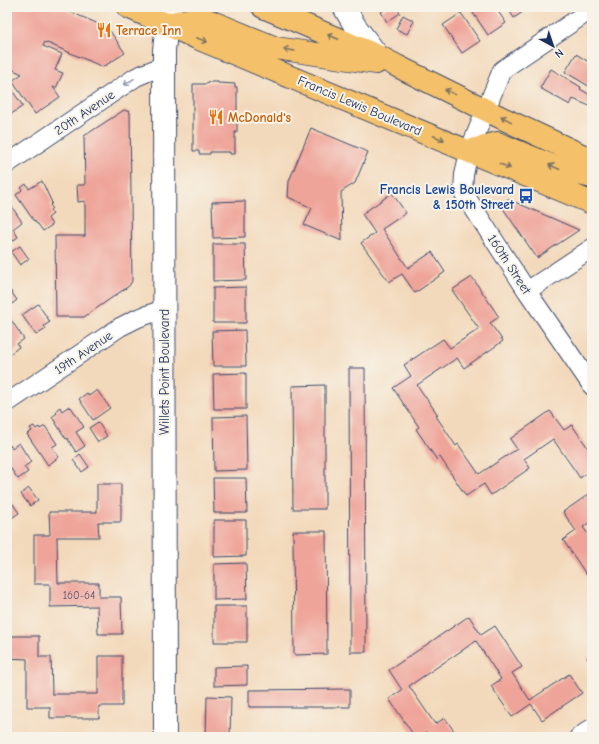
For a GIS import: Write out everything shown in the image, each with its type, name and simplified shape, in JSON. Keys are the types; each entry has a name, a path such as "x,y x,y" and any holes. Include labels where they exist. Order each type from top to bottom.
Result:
{"main road":[{"name":"Francis Lewis Boulevard","path":"128,7 169,16 473,141 592,203"},
{"path":"263,7 378,56 592,160"},
{"path":"169,16 200,17 276,48 396,66"},
{"path":"473,141 497,143 562,170 592,177"}],"street":[{"path":"344,7 378,56"},
{"path":"473,141 502,70 592,9"},
{"name":"Willets Point Boulevard","path":"165,737 164,65 169,16"},
{"name":"20th Avenue","path":"7,164 136,77 164,65"},
{"name":"160th Street","path":"473,141 464,175 463,192 527,291 592,386"},
{"path":"527,291 592,248"},
{"name":"19th Avenue","path":"7,403 120,327 138,318 164,309"},
{"path":"579,737 592,728"}],"building":[{"path":"7,7 59,7 108,28 125,53 103,67 45,42 43,46 62,54 55,70 63,73 56,88 53,87 60,97 35,114 12,81 22,74 7,67"},
{"path":"388,7 396,7 400,13 387,22 381,12"},
{"path":"469,7 495,7 506,23 488,35"},
{"path":"507,7 530,7 514,18"},
{"path":"461,13 480,41 462,53 443,25"},
{"path":"403,15 414,21 407,34 396,29"},
{"path":"576,54 592,64 592,88 565,72"},
{"path":"551,69 581,87 580,89 592,96 592,107 573,99 570,105 540,88"},
{"path":"208,82 235,84 235,87 237,87 237,132 235,132 235,154 230,154 230,152 210,152 210,154 199,154 199,151 193,151 193,84 207,84"},
{"path":"7,83 23,106 7,117"},
{"path":"124,110 130,112 132,281 129,286 84,317 56,317 55,236 85,236 85,201 78,202 77,185 85,185 84,136"},
{"path":"311,128 368,152 355,183 341,192 342,241 304,225 312,208 288,197 289,181"},
{"path":"42,181 52,203 50,205 52,208 50,210 53,214 48,218 52,225 43,231 34,221 16,195 26,184 29,189"},
{"path":"392,193 406,213 382,229 408,268 432,252 445,272 415,293 402,274 389,282 361,243 375,233 362,214"},
{"path":"508,199 579,230 537,258 500,204"},
{"path":"245,201 245,237 213,238 212,202"},
{"path":"10,204 22,222 13,229 18,237 11,242 7,237 7,206"},
{"path":"213,244 245,244 246,280 213,281"},
{"path":"20,246 29,259 20,265 11,252"},
{"path":"472,277 499,317 490,323 503,341 464,368 457,358 417,385 438,415 436,416 456,446 458,444 479,474 517,449 510,439 550,411 564,430 572,425 592,454 592,469 580,478 553,439 524,459 530,468 491,495 484,484 466,496 440,457 437,460 416,429 419,427 393,388 411,376 404,365 443,339 450,348 479,329 452,290"},
{"path":"7,286 17,300 8,307 7,305"},
{"path":"246,287 246,323 213,323 213,288"},
{"path":"38,304 50,322 44,326 46,329 36,335 22,315"},
{"path":"7,314 24,339 17,344 19,347 10,354 7,349"},
{"path":"245,330 246,366 213,366 212,331"},
{"path":"349,368 365,368 366,652 350,652"},
{"path":"246,373 246,409 214,409 213,374"},
{"path":"325,385 325,509 293,509 292,386"},
{"path":"97,390 110,408 93,420 79,399 87,393 89,396"},
{"path":"69,406 84,427 76,432 85,446 76,452 52,417 57,413 55,411 60,407 62,411"},
{"path":"246,416 247,470 214,471 213,417"},
{"path":"98,422 107,436 98,442 89,428"},
{"path":"34,426 36,429 39,427 40,429 45,426 57,444 52,447 59,457 48,465 27,434 32,431 30,428"},
{"path":"19,443 31,462 24,467 28,472 18,479 7,463 7,447 10,445 12,448"},
{"path":"80,454 89,467 82,472 73,460"},
{"path":"213,478 246,478 247,513 214,513"},
{"path":"97,484 121,484 121,522 98,522 99,537 57,537 58,583 99,583 99,597 121,597 122,634 98,634 97,606 50,607 50,584 34,584 34,535 50,535 49,512 97,512"},
{"path":"29,488 38,500 30,506 21,494"},
{"path":"592,492 592,521 583,527 592,540 592,578 590,580 563,540 576,531 563,512"},
{"path":"13,504 19,513 7,521 7,508"},
{"path":"214,520 246,520 246,556 214,557"},
{"path":"293,531 326,531 327,654 294,655"},
{"path":"246,563 247,599 214,600 214,564"},
{"path":"214,606 247,606 247,642 214,642"},
{"path":"469,616 481,635 495,626 522,667 512,673 530,700 569,674 582,693 542,720 531,704 512,717 491,686 501,679 476,641 409,686 435,724 445,718 458,737 429,737 426,732 419,737 415,737 389,699 402,690 389,670"},
{"path":"7,636 39,636 39,657 51,657 52,694 98,694 98,656 122,656 122,706 99,706 99,718 50,718 50,707 27,707 27,659 7,658"},
{"path":"592,655 592,666 587,658"},
{"path":"247,666 247,685 214,686 214,667"},
{"path":"350,689 350,707 249,707 249,690"},
{"path":"207,696 231,697 230,737 206,737"}],"place":[{"name":"Terrace Inn","path":"104,30"},
{"name":"McDonald's","path":"216,117"},
{"name":"Francis Lewis Boulevard & 150th Street","path":"526,196"}]}
